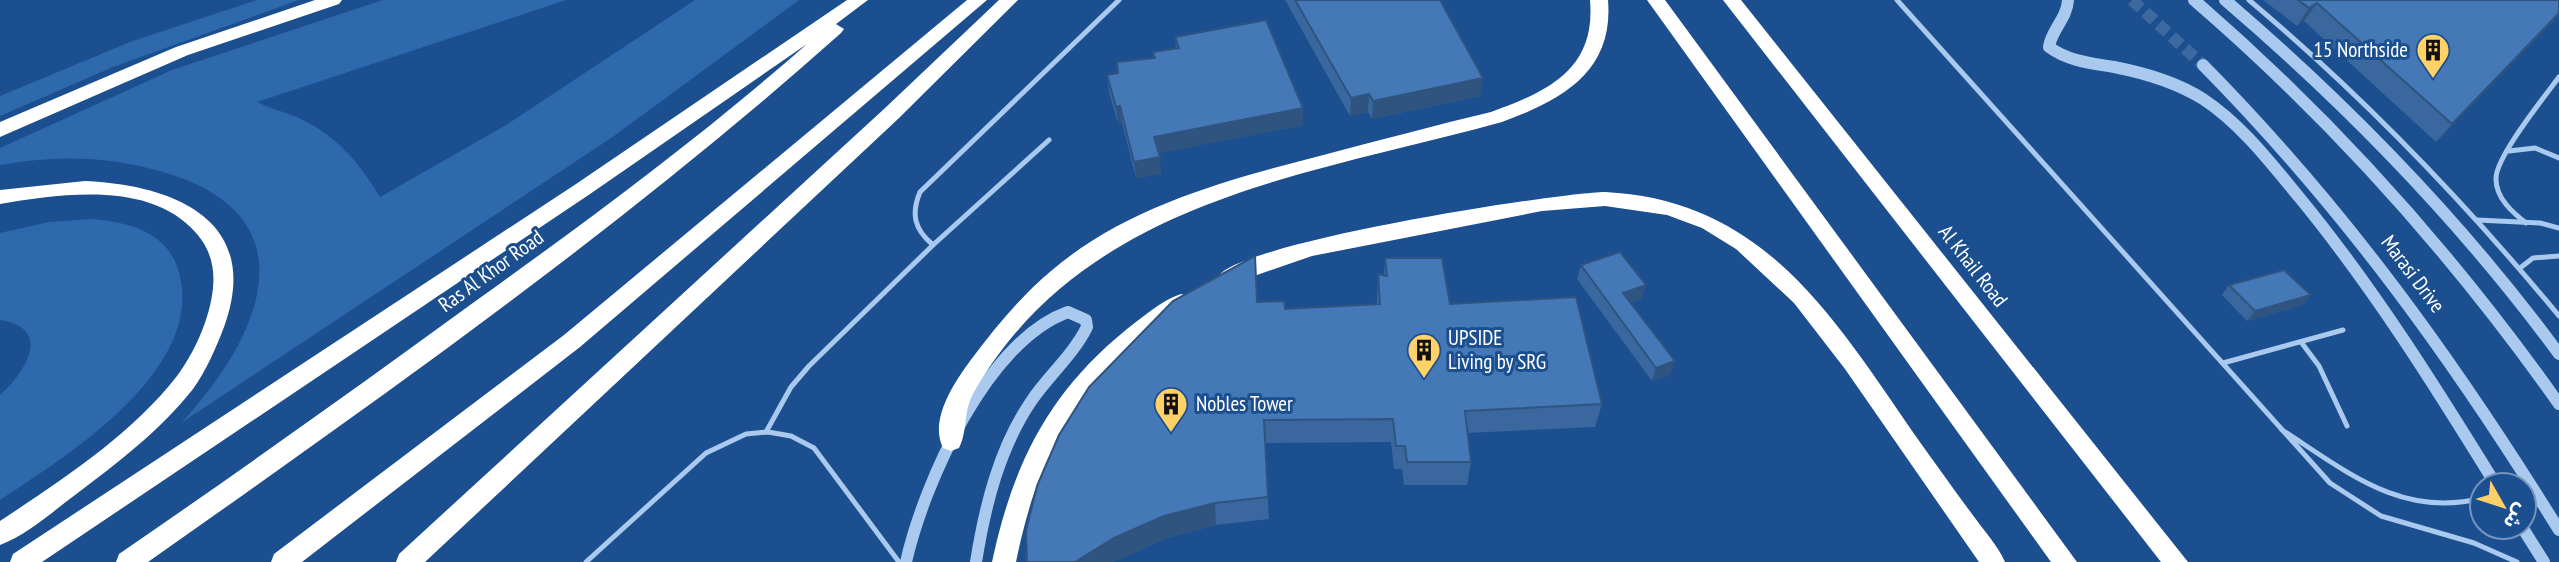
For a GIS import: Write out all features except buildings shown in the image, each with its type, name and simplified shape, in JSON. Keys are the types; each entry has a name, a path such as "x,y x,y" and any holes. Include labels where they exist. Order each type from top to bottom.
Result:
{"highway":[{"path":"0,130 83,91 182,51 333,0"},
{"path":"22,562 525,228 859,0"},
{"name":"Ras Al Khor Road","path":"128,562 414,359 633,197 770,88 868,0"},
{"path":"283,562 572,341 978,0"},
{"path":"408,562 891,114 1009,0"},
{"path":"951,440 952,415 969,380 1027,302 1077,261 1137,225 1203,195 1495,117 1534,102 1564,86 1592,56 1600,37 1602,19 1598,0"},
{"path":"1656,0 2065,562"},
{"name":"Al Khail Road","path":"1732,0 2176,562"},
{"path":"0,197 39,190 90,188 135,192 175,205 205,227 223,256 224,293 211,336 184,382 122,446 0,534"},
{"path":"1004,562 1009,530 1027,472 1040,441 1060,412 1081,385 1131,337 1202,290 1261,264 1308,250 1558,201 1628,200 1685,214 1722,230 1762,256 1810,303 1993,562"}],"street":[{"path":"2068,0 2065,19 2050,37 2049,47 2063,57 2166,80 2199,96 2227,116 2286,181 2367,284 2424,367 2487,471"},
{"name":"Marasi Drive","path":"2194,0 2309,105 2406,206 2476,289 2559,404"},
{"path":"2225,0 2300,65 2390,152 2552,334 2559,354"},
{"name":"Marasi Drive","path":"2203,65 2301,167 2399,286 2464,377 2559,530"},
{"path":"906,562 923,502 951,440 994,374 1047,317 1064,310 1081,314 1087,327 1084,335 1029,404 1008,445 992,488 976,562"},
{"path":"2531,541 2544,562"}],"lane":[{"path":"933,245 915,227 912,216 920,192 1119,0"},
{"path":"1897,0 2223,363 2276,426 2330,483 2361,506 2397,523 2474,541 2517,562"},
{"path":"2249,0 2374,111 2477,220 2559,316"},
{"path":"2526,223 2507,206 2496,188 2496,173 2507,152 2559,77"},
{"path":"766,432 777,409 808,366 933,245 1049,140"},
{"path":"2507,152 2517,147 2532,147 2559,158"},
{"path":"2477,220 2504,224 2541,222 2559,228"},
{"path":"2520,268 2533,258 2559,256"},
{"path":"2223,363 2343,330"},
{"path":"2301,342 2319,366 2347,426"},
{"path":"2276,426 2364,481 2411,502 2456,506 2468,502"},
{"path":"586,562 694,461 716,446 741,436 766,432 801,439 814,448 899,562"}],"shaded area":[{"path":"257,0 299,0 113,67 0,116 0,96 130,42"},
{"path":"383,0 566,0 257,102 303,120 327,135 356,163 380,197 506,125 695,0 799,0 614,136 181,423 212,386 236,349 253,311 259,274 254,241 235,211 200,186 148,168 111,161 74,159 0,165 0,148 172,70"},
{"path":"92,219 119,223 144,231 155,237 172,256 178,269 182,306 173,341 153,374 126,405 94,434 0,500 0,395 25,364 30,352 30,341 26,332 17,325 0,320 0,233 49,222"}],"tunnel":[{"path":"2132,0 2203,65"}],"place":[{"name":"15 Northside","path":"2433,80"},
{"name":"UPSIDE Living by SRG","path":"1424,380"},
{"name":"Nobles Tower","path":"1171,434"}]}
